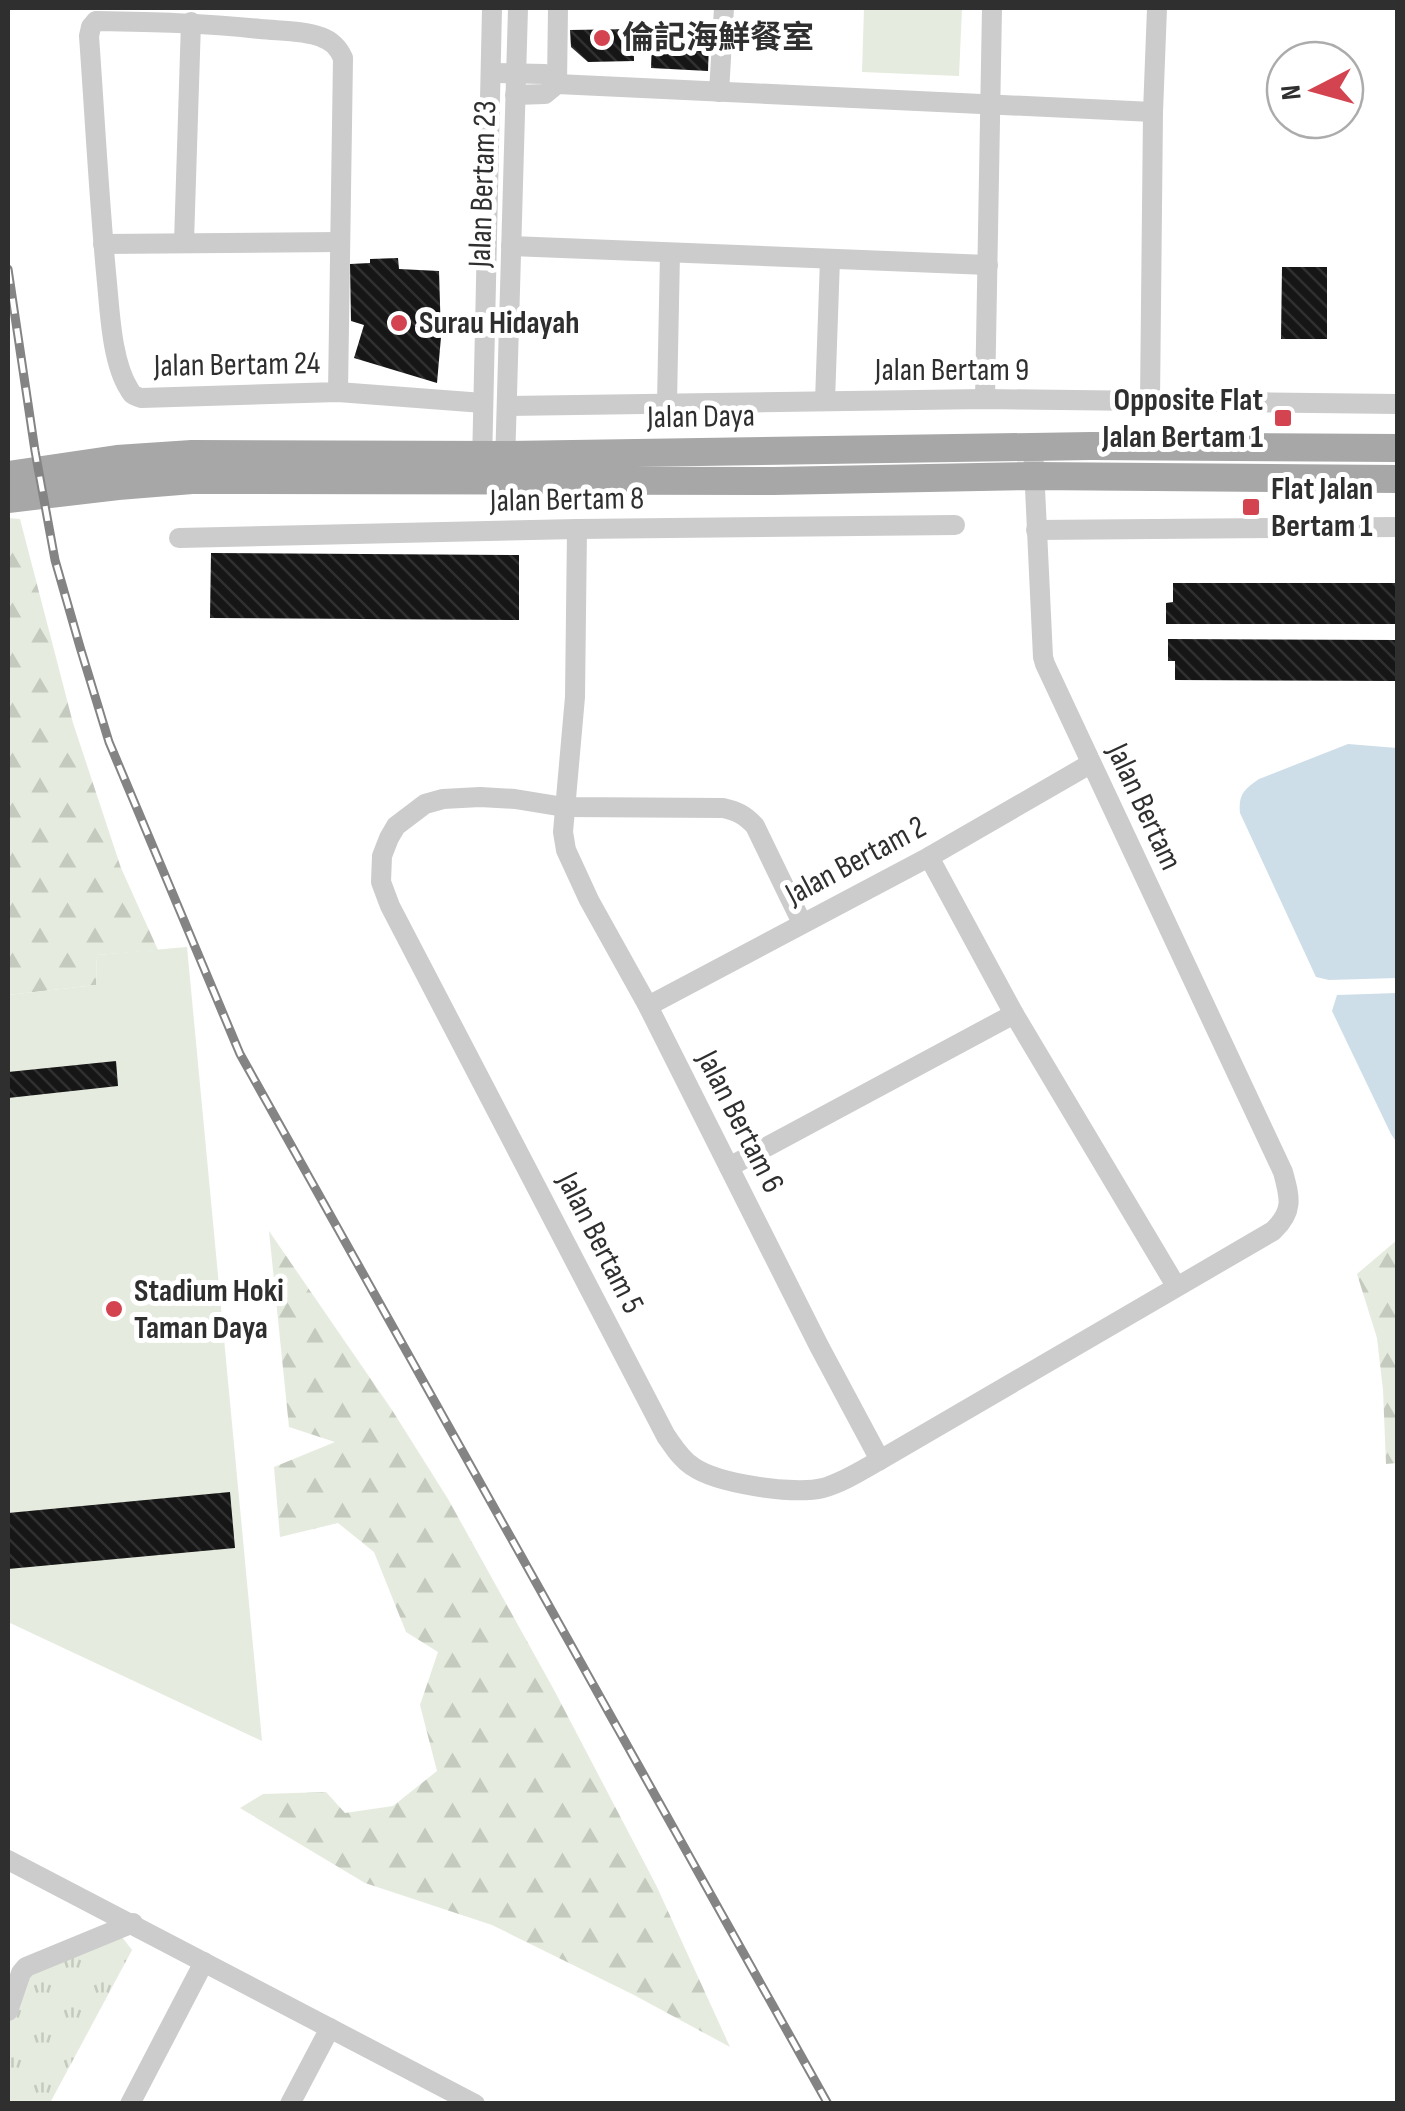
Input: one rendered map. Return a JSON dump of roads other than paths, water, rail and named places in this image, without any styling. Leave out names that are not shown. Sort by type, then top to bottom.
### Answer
[{"type":"main road","name":"Jalan Daya","points":[[493,468],[1033,446],[1398,448]]},
{"type":"main road","name":"Jalan Daya","points":[[8,499],[192,454],[774,481],[1034,476],[1398,480]]},
{"type":"main road","name":"Jalan Daya","points":[[8,474],[117,472]]},
{"type":"street","name":"Jalan Bertam 23","points":[[492,8],[483,403],[493,468]]},
{"type":"street","name":"Jalan Bertam 23","points":[[493,468],[507,406],[518,8]]},
{"type":"street","points":[[516,95],[545,94],[557,84],[558,8]]},
{"type":"street","points":[[986,398],[992,8]]},
{"type":"street","points":[[1150,400],[1158,8]]},
{"type":"street","points":[[719,92],[724,11]]},
{"type":"street","name":"Jalan Bertam 24","points":[[191,22],[96,21],[89,36],[103,244],[118,357],[134,394],[141,398],[338,392],[483,403]]},
{"type":"street","points":[[184,242],[191,22],[316,35],[330,41],[343,58],[338,392]]},
{"type":"street","points":[[491,73],[545,74],[557,84],[1153,112]]},
{"type":"street","points":[[103,244],[340,242]]},
{"type":"street","points":[[511,246],[988,266]]},
{"type":"street","points":[[667,403],[670,253]]},
{"type":"street","points":[[825,401],[830,259]]},
{"type":"street","name":"Jalan Bertam 9","points":[[507,406],[986,398],[1398,404]]},
{"type":"street","name":"Jalan Bertam","points":[[1033,446],[1043,657],[1283,1172]]},
{"type":"street","name":"Jalan Bertam 8","points":[[179,538],[956,525]]},
{"type":"street","points":[[1036,530],[1398,527]]},
{"type":"street","name":"Jalan Bertam 6","points":[[577,529],[575,697],[564,808],[566,850],[880,1460]]},
{"type":"street","name":"Jalan Bertam 2","points":[[648,1006],[929,857],[1090,764]]},
{"type":"street","name":"Jalan Bertam 5","points":[[802,923],[755,826],[746,816],[722,808],[564,808],[480,797],[443,799],[426,804],[396,826],[382,856],[381,882],[390,906],[666,1436],[700,1472],[795,1491],[824,1488],[844,1480],[1273,1231],[1283,1222],[1289,1208],[1283,1172]]},
{"type":"street","points":[[929,857],[1014,1014],[1176,1286]]},
{"type":"street","points":[[729,1167],[1014,1014]]},
{"type":"street","points":[[8,1860],[462,2100]]},
{"type":"street","points":[[8,2012],[26,1967],[132,1923]]},
{"type":"street","points":[[130,2104],[204,1962]]},
{"type":"street","points":[[290,2104],[330,2028]]},
{"type":"railway","points":[[8,269],[55,560],[80,647],[109,742],[240,1054],[828,2104]]},
{"type":"place","name":"倫記海鮮餐室","points":[[602,38]]},
{"type":"place","name":"Surau Hidayah","points":[[399,323]]},
{"type":"place","name":"Opposite Flat Jalan Bertam 1","points":[[1283,418]]},
{"type":"place","name":"Flat Jalan Bertam 1","points":[[1251,507]]},
{"type":"place","name":"Stadium Hoki Taman Daya","points":[[114,1309]]}]
